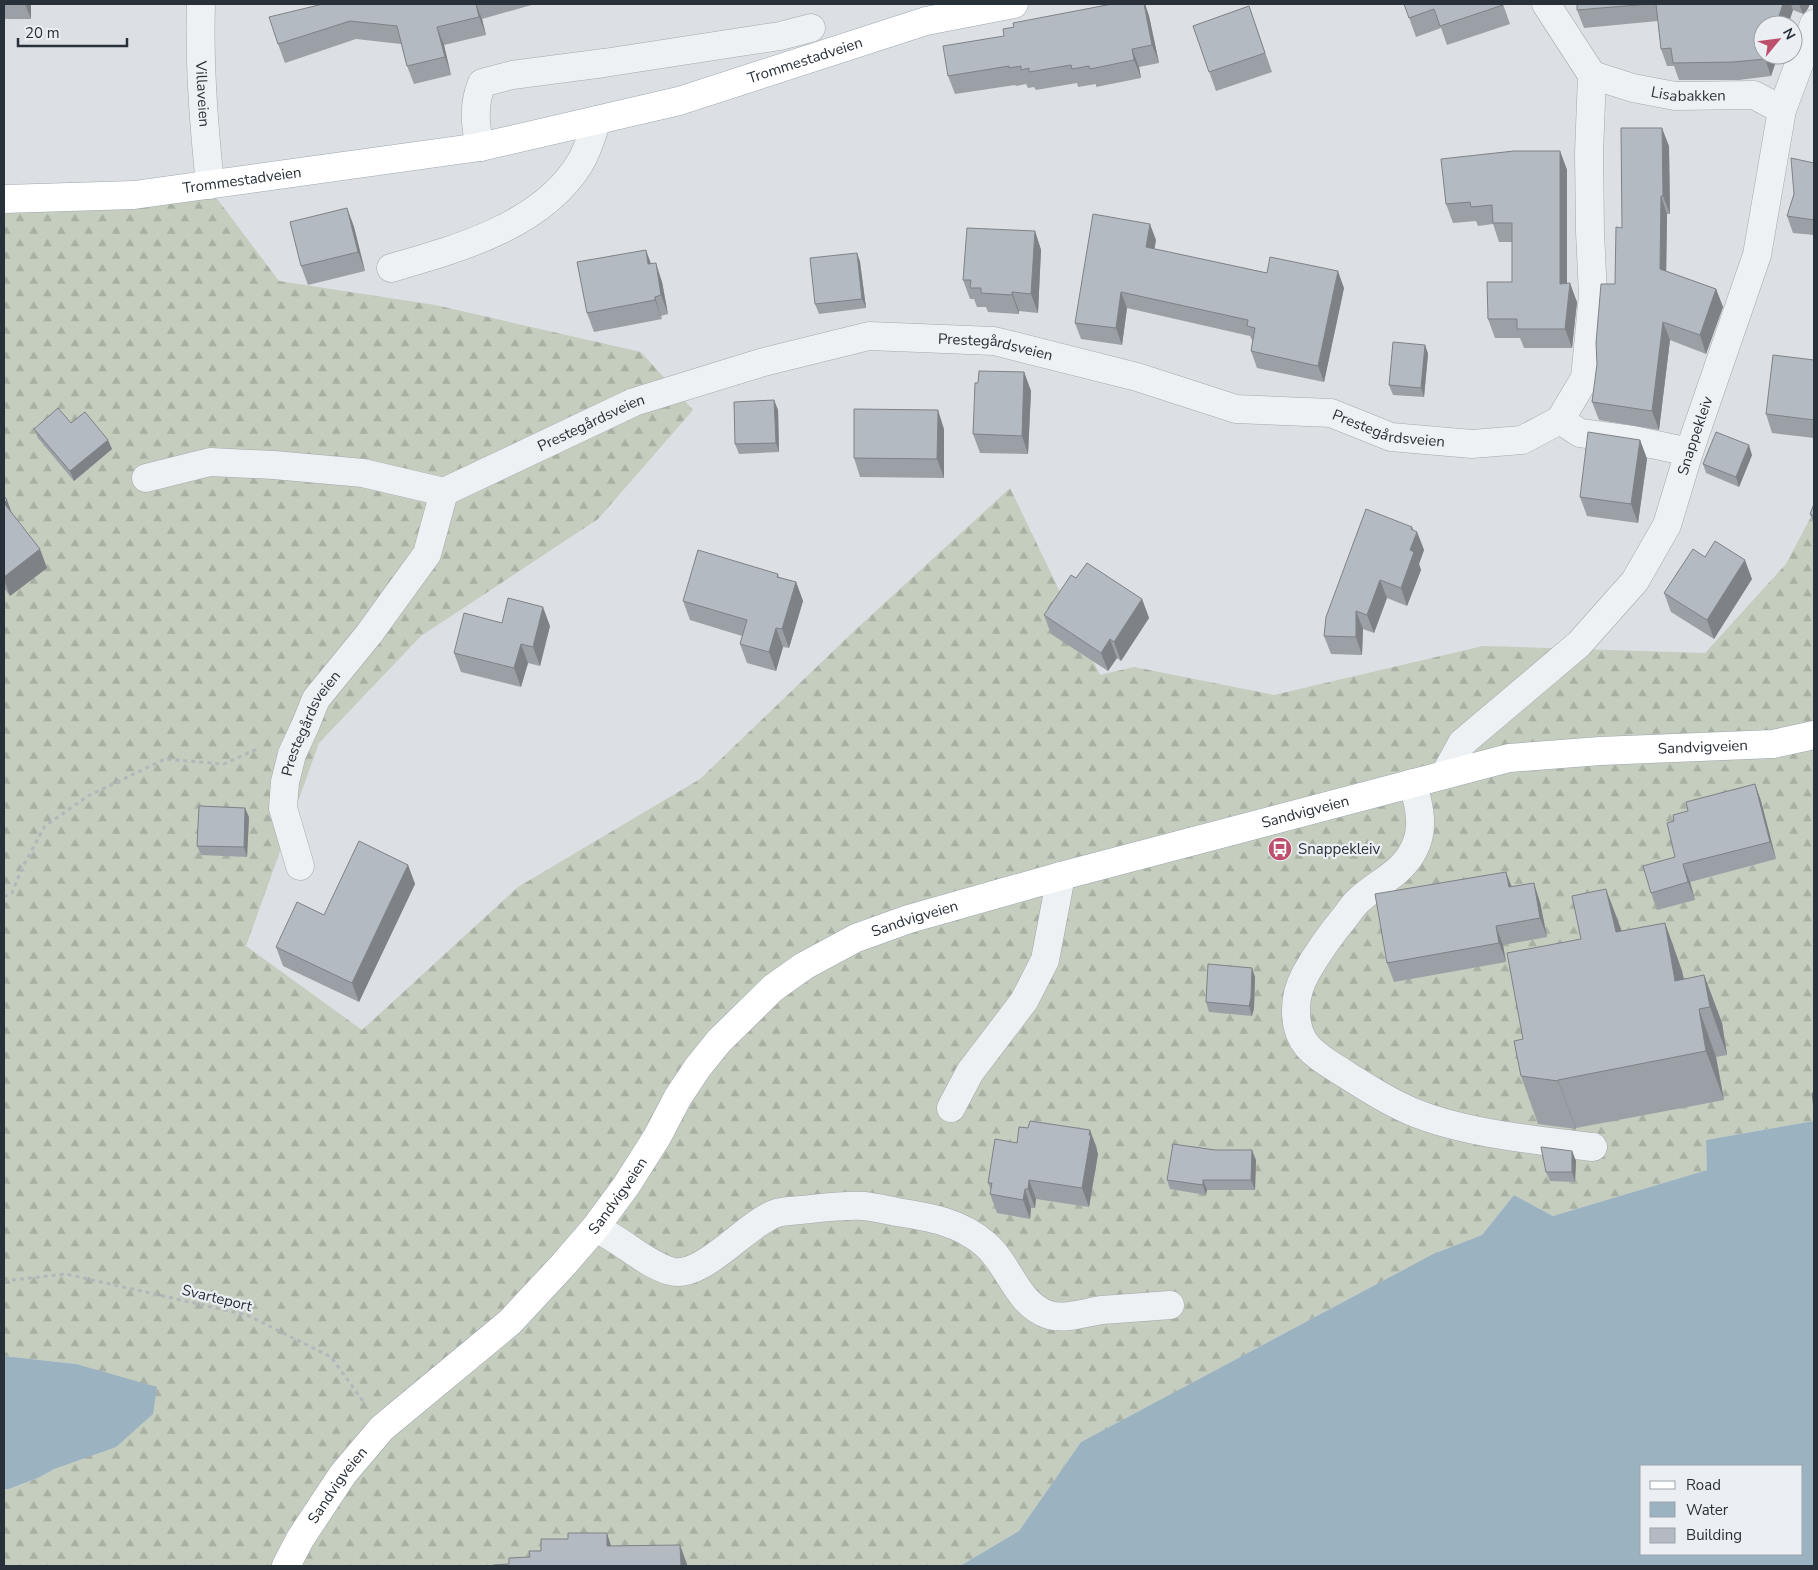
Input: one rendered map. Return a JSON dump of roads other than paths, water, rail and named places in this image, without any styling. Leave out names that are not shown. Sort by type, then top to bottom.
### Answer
[{"type":"main road","name":"Trommestadveien","points":[[4,199],[134,195],[480,147],[679,101],[926,21],[1014,4]]},
{"type":"main road","name":"Sandvigveien","points":[[286,1566],[300,1539],[343,1474],[382,1428],[510,1322],[564,1264],[595,1228],[626,1186],[657,1137],[678,1097],[698,1067],[719,1041],[774,988],[804,966],[856,938],[908,919],[1061,876],[1509,758],[1600,751],[1773,744],[1814,735]]},
{"type":"street","name":"Villaveien","points":[[201,4],[200,43],[204,126],[210,185]]},
{"type":"street","points":[[1546,4],[1592,75],[1589,163],[1593,295],[1585,378],[1560,420],[1580,433],[1633,440],[1689,452]]},
{"type":"street","points":[[810,16],[821,54]]},
{"type":"street","name":"Trommestadveien","points":[[480,147],[475,128],[476,96],[482,83],[512,75],[780,36],[810,16]]},
{"type":"street","name":"Snappekleiv","points":[[1445,774],[1462,744],[1579,644],[1634,581],[1667,525],[1689,452],[1757,255],[1782,110],[1814,24]]},
{"type":"street","name":"Lisabakken","points":[[1592,75],[1632,88],[1676,96],[1754,95],[1782,110]]},
{"type":"street","points":[[391,268],[433,256],[481,238],[506,228],[530,213],[556,191],[579,164],[597,120]]},
{"type":"street","name":"Prestegårdsveien","points":[[300,866],[283,808],[285,782],[292,754],[316,699],[370,634],[427,554],[444,492],[634,402],[760,363],[869,336],[994,341],[1137,377],[1236,409],[1332,413],[1391,437],[1472,444],[1522,440],[1560,420]]},
{"type":"street","points":[[146,478],[210,462],[274,465],[363,472],[444,492]]},
{"type":"street","points":[[1412,783],[1419,804],[1420,834],[1414,852],[1401,867],[1359,900],[1329,937],[1305,975],[1296,1000],[1298,1033],[1309,1048],[1330,1064],[1384,1099],[1418,1114],[1479,1130],[1593,1147]]},
{"type":"street","points":[[951,1108],[970,1072],[1024,1001],[1045,960],[1061,876]]},
{"type":"street","points":[[595,1228],[610,1234],[656,1265],[671,1272],[679,1272],[687,1271],[702,1264],[762,1219],[778,1213],[830,1207],[864,1206],[933,1218],[964,1229],[986,1244],[1023,1298],[1035,1309],[1052,1316],[1170,1305]]},
{"type":"water","points":[[1814,1121],[1814,1566],[960,1566],[1019,1531],[1081,1442],[1433,1254],[1482,1235],[1514,1195],[1553,1216],[1707,1170],[1706,1140]]},
{"type":"water","points":[[4,1356],[76,1364],[157,1387],[153,1414],[116,1447],[54,1469],[40,1477],[9,1489],[4,1489]]},
{"type":"place","name":"Snappekleiv","points":[[1280,849]]}]
